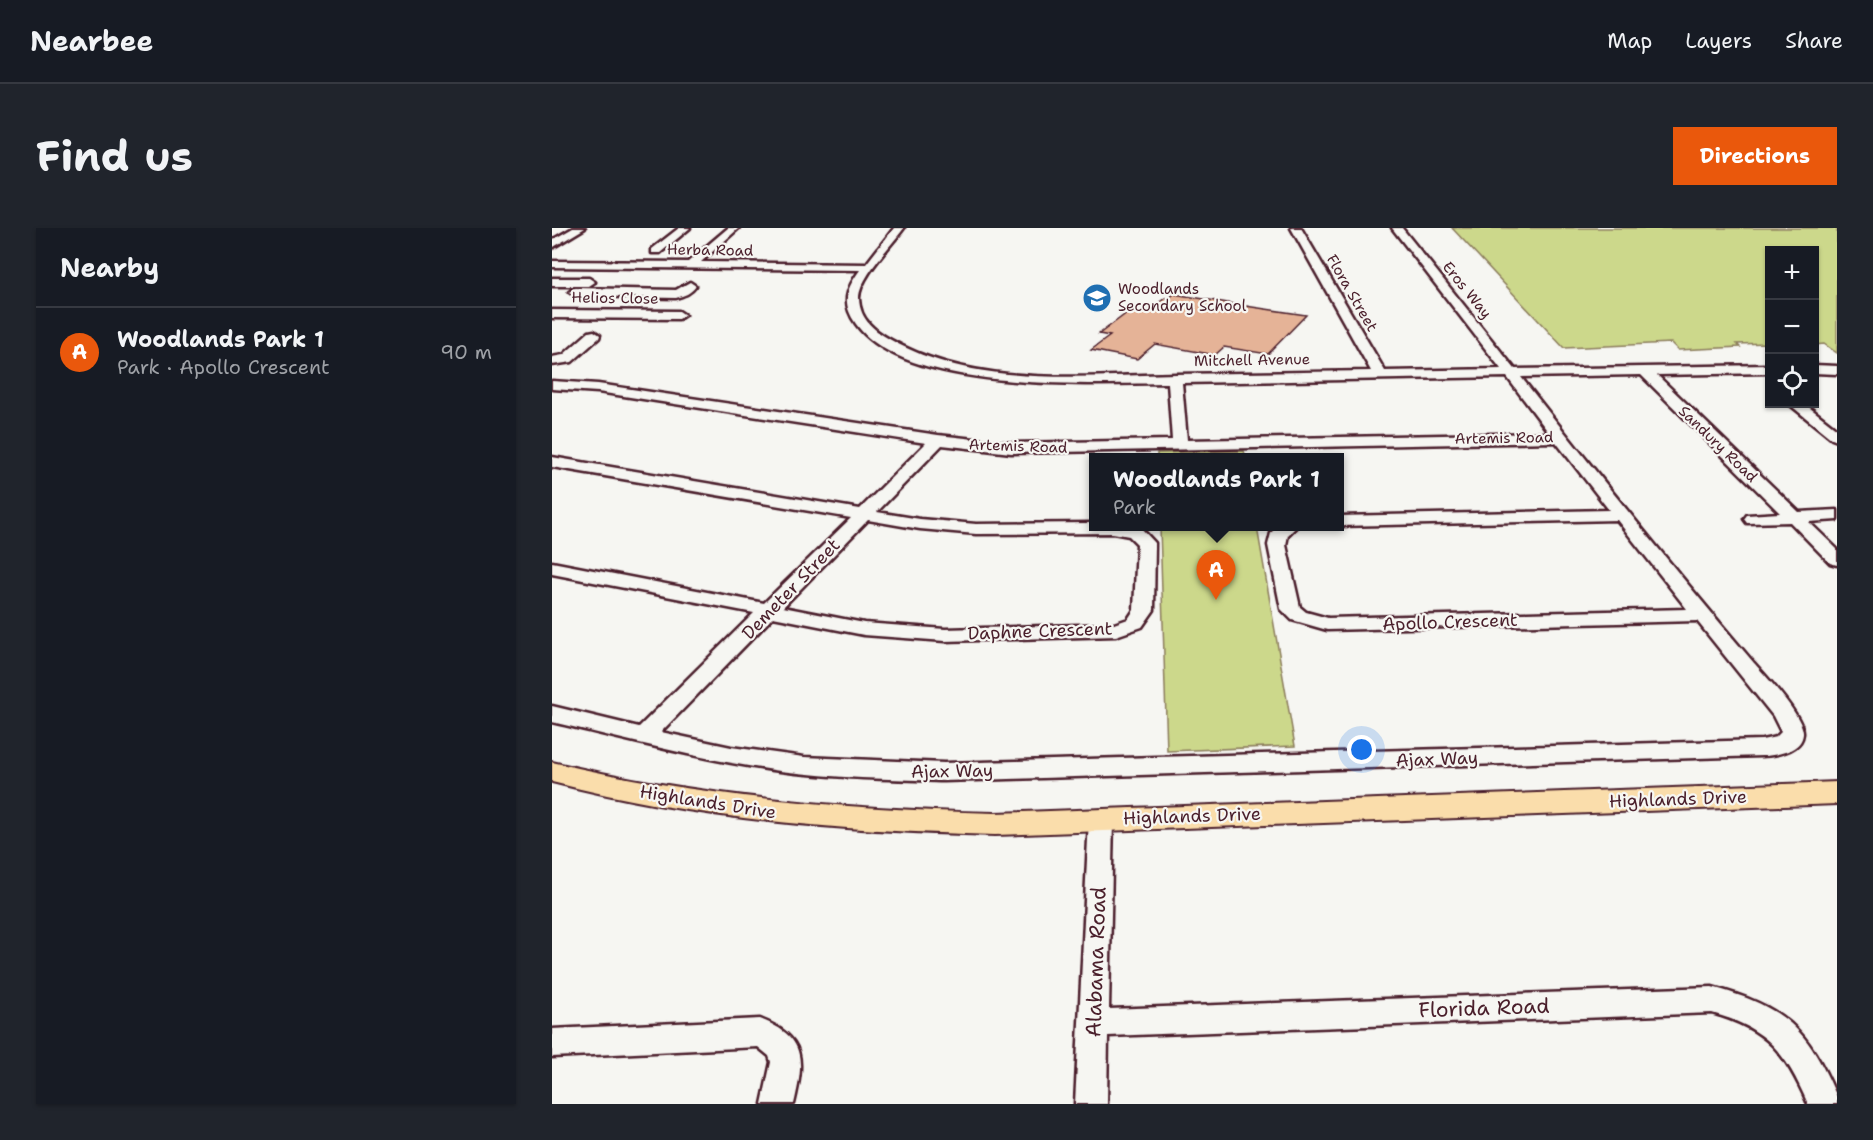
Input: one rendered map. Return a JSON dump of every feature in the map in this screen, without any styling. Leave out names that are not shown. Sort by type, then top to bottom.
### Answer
[{"type":"main road","name":"Highlands Drive","points":[[552,772],[699,803],[810,817],[995,824],[1837,793]]},
{"type":"street","points":[[555,248],[580,228]]},
{"type":"street","points":[[656,251],[685,228]]},
{"type":"street","points":[[691,265],[734,228]]},
{"type":"street","name":"Mitchell Avenue","points":[[899,228],[855,285],[852,296],[853,307],[859,320],[866,329],[887,343],[923,359],[967,370],[1033,378],[1174,378],[1765,369]]},
{"type":"street","name":"Flora Street","points":[[1296,228],[1380,375]]},
{"type":"street","name":"Eros Way","points":[[1396,228],[1511,372]]},
{"type":"street","name":"Herba Road","points":[[552,264],[867,267]]},
{"type":"street","points":[[561,303],[612,264]]},
{"type":"street","points":[[552,282],[589,282]]},
{"type":"street","points":[[561,303],[676,294],[684,292],[690,286]]},
{"type":"street","name":"Helios Close","points":[[561,303],[679,315]]},
{"type":"street","points":[[552,361],[567,359],[594,335]]},
{"type":"street","points":[[1754,369],[1765,378]]},
{"type":"street","points":[[1819,369],[1837,370]]},
{"type":"street","name":"Sandury Road","points":[[1644,370],[1837,559]]},
{"type":"street","name":"Ajax Way","points":[[552,714],[758,760],[866,770],[944,772],[1762,748],[1778,746],[1788,741],[1792,733],[1785,716],[1702,615],[1511,372]]},
{"type":"street","points":[[1174,378],[1180,445]]},
{"type":"street","name":"Artemis Road","points":[[552,385],[598,388],[938,441],[1011,448],[1561,437]]},
{"type":"street","points":[[1801,408],[1837,436]]},
{"type":"street","name":"Demeter Street","points":[[644,736],[938,441]]},
{"type":"street","name":"Daphne Crescent","points":[[552,462],[862,516],[976,529],[1089,528]]},
{"type":"street","points":[[1344,521],[1624,515]]},
{"type":"street","points":[[1753,519],[1837,515]]},
{"type":"street","name":"Daphne Crescent","points":[[552,568],[864,629],[945,635],[1116,630],[1135,623],[1144,610],[1146,543],[1135,532],[1130,531]]},
{"type":"street","name":"Apollo Crescent","points":[[1283,531],[1277,545],[1291,609],[1299,616],[1327,624],[1702,615]]},
{"type":"street","name":"Alabama Road","points":[[1091,1104],[1101,819]]},
{"type":"street","name":"Florida Road","points":[[1094,1023],[1712,1000],[1736,1005],[1785,1033],[1805,1061],[1824,1104]]},
{"type":"street","points":[[552,1043],[760,1033],[774,1038],[784,1049],[786,1068],[778,1104]]},
{"type":"green space","points":[[1452,228],[1837,228],[1837,353],[1824,344],[1819,345],[1819,246],[1765,246],[1765,343],[1737,344],[1740,347],[1678,350],[1671,343],[1564,348]]},
{"type":"green space","points":[[1244,451],[1245,453],[1157,453]]},
{"type":"green space","points":[[1160,531],[1258,531],[1295,746],[1167,751]]},
{"type":"building","points":[[1174,294],[1306,315],[1268,354],[1224,347],[1215,355],[1155,344],[1137,359],[1091,350],[1110,336],[1099,334],[1131,310],[1147,312]]},
{"type":"place","name":"Woodlands Secondary School","points":[[1097,298]]},
{"type":"place","name":"Woodlands Park 1","points":[[1216,600]]}]
